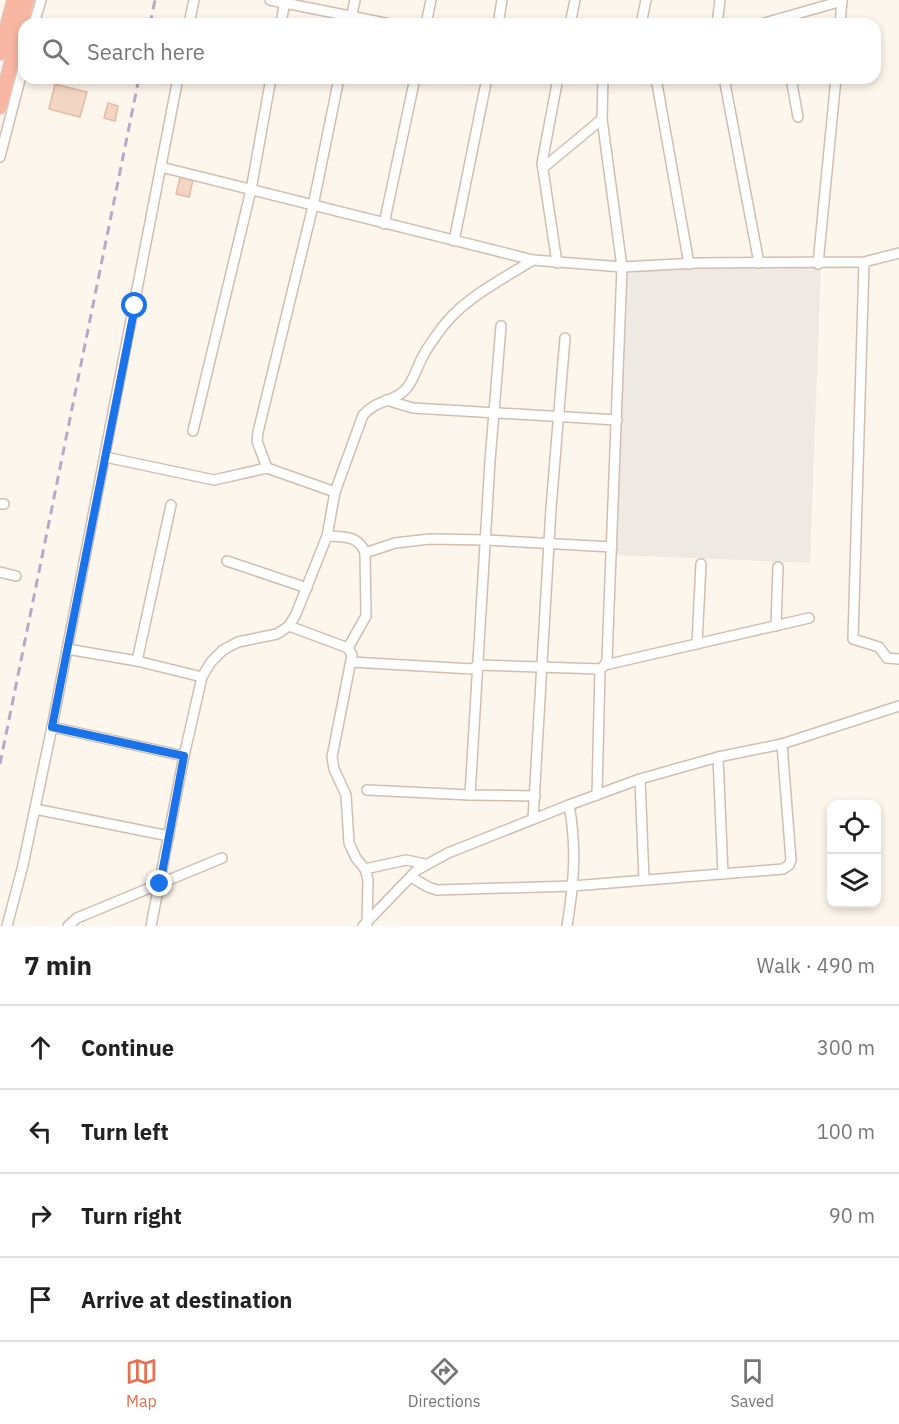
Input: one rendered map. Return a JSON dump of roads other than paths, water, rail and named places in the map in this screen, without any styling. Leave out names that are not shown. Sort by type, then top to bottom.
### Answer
[{"type":"highway","points":[[0,53],[14,0]]},
{"type":"highway","points":[[22,18],[27,0]]},
{"type":"highway","points":[[0,106],[18,35]]},
{"type":"street","points":[[36,18],[41,0]]},
{"type":"street","points":[[190,18],[194,0]]},
{"type":"street","points":[[270,0],[285,1],[344,18]]},
{"type":"street","points":[[351,18],[355,0]]},
{"type":"street","points":[[427,18],[431,0]]},
{"type":"street","points":[[499,18],[502,0]]},
{"type":"street","points":[[571,18],[575,0]]},
{"type":"street","points":[[642,18],[646,0]]},
{"type":"street","points":[[718,18],[720,0]]},
{"type":"street","points":[[788,18],[842,0],[840,18]]},
{"type":"street","points":[[282,18],[285,1]]},
{"type":"street","points":[[0,157],[19,84]]},
{"type":"street","points":[[7,926],[23,865],[52,727],[177,84]]},
{"type":"street","points":[[193,431],[251,190],[270,84]]},
{"type":"street","points":[[267,468],[257,441],[258,432],[313,206],[338,84]]},
{"type":"street","points":[[384,224],[414,84]]},
{"type":"street","points":[[454,241],[486,84]]},
{"type":"street","points":[[557,84],[543,152],[543,168],[557,263]]},
{"type":"street","points":[[597,795],[602,667],[608,655],[622,267],[602,119],[603,84]]},
{"type":"street","points":[[657,84],[689,264]]},
{"type":"street","points":[[725,84],[759,263]]},
{"type":"street","points":[[792,84],[798,117]]},
{"type":"street","points":[[818,264],[835,84]]},
{"type":"street","points":[[543,168],[602,119]]},
{"type":"street","points":[[161,167],[454,241],[533,260],[557,263],[622,267],[689,264],[818,264],[864,262],[899,254]]},
{"type":"street","points":[[151,926],[202,677],[211,662],[223,650],[238,642],[277,634],[289,626],[307,588],[327,536],[335,492],[363,415],[370,407],[402,393],[439,331],[463,306],[476,295],[533,260]]},
{"type":"street","points":[[864,262],[853,639],[879,647],[887,658],[899,659]]},
{"type":"street","points":[[470,795],[501,326]]},
{"type":"street","points":[[533,819],[549,544],[565,338]]},
{"type":"street","points":[[386,400],[413,408],[618,420]]},
{"type":"street","points":[[105,457],[214,480],[267,468],[335,492]]},
{"type":"street","points":[[137,661],[171,505]]},
{"type":"street","points":[[327,536],[358,541],[365,553],[366,616],[348,648]]},
{"type":"street","points":[[365,553],[411,540],[486,540],[612,547]]},
{"type":"street","points":[[227,561],[307,588]]},
{"type":"street","points":[[697,644],[701,564]]},
{"type":"street","points":[[776,626],[778,567]]},
{"type":"street","points":[[0,572],[16,576]]},
{"type":"street","points":[[352,662],[472,669],[478,665],[541,668],[602,667],[809,618]]},
{"type":"street","points":[[289,626],[348,648],[352,655],[332,757],[334,769],[346,795],[349,843],[356,858],[365,869],[368,880],[366,925]]},
{"type":"street","points":[[67,649],[137,661],[202,677]]},
{"type":"street","points":[[366,925],[425,864],[448,853],[640,779],[782,744],[899,706]]},
{"type":"street","points":[[52,727],[184,756]]},
{"type":"street","points":[[411,877],[437,890],[573,886],[783,869],[789,865],[790,851],[782,744]]},
{"type":"street","points":[[718,758],[723,874]]},
{"type":"street","points":[[640,779],[644,880]]},
{"type":"street","points":[[367,790],[534,796]]},
{"type":"street","points":[[567,926],[573,886],[574,839],[568,805]]},
{"type":"street","points":[[35,809],[169,836]]},
{"type":"street","points":[[68,926],[77,918],[222,858]]},
{"type":"street","points":[[365,869],[406,860],[425,864]]},
{"type":"railway","points":[[151,18],[155,0]]},
{"type":"railway","points":[[0,764],[138,84]]}]
